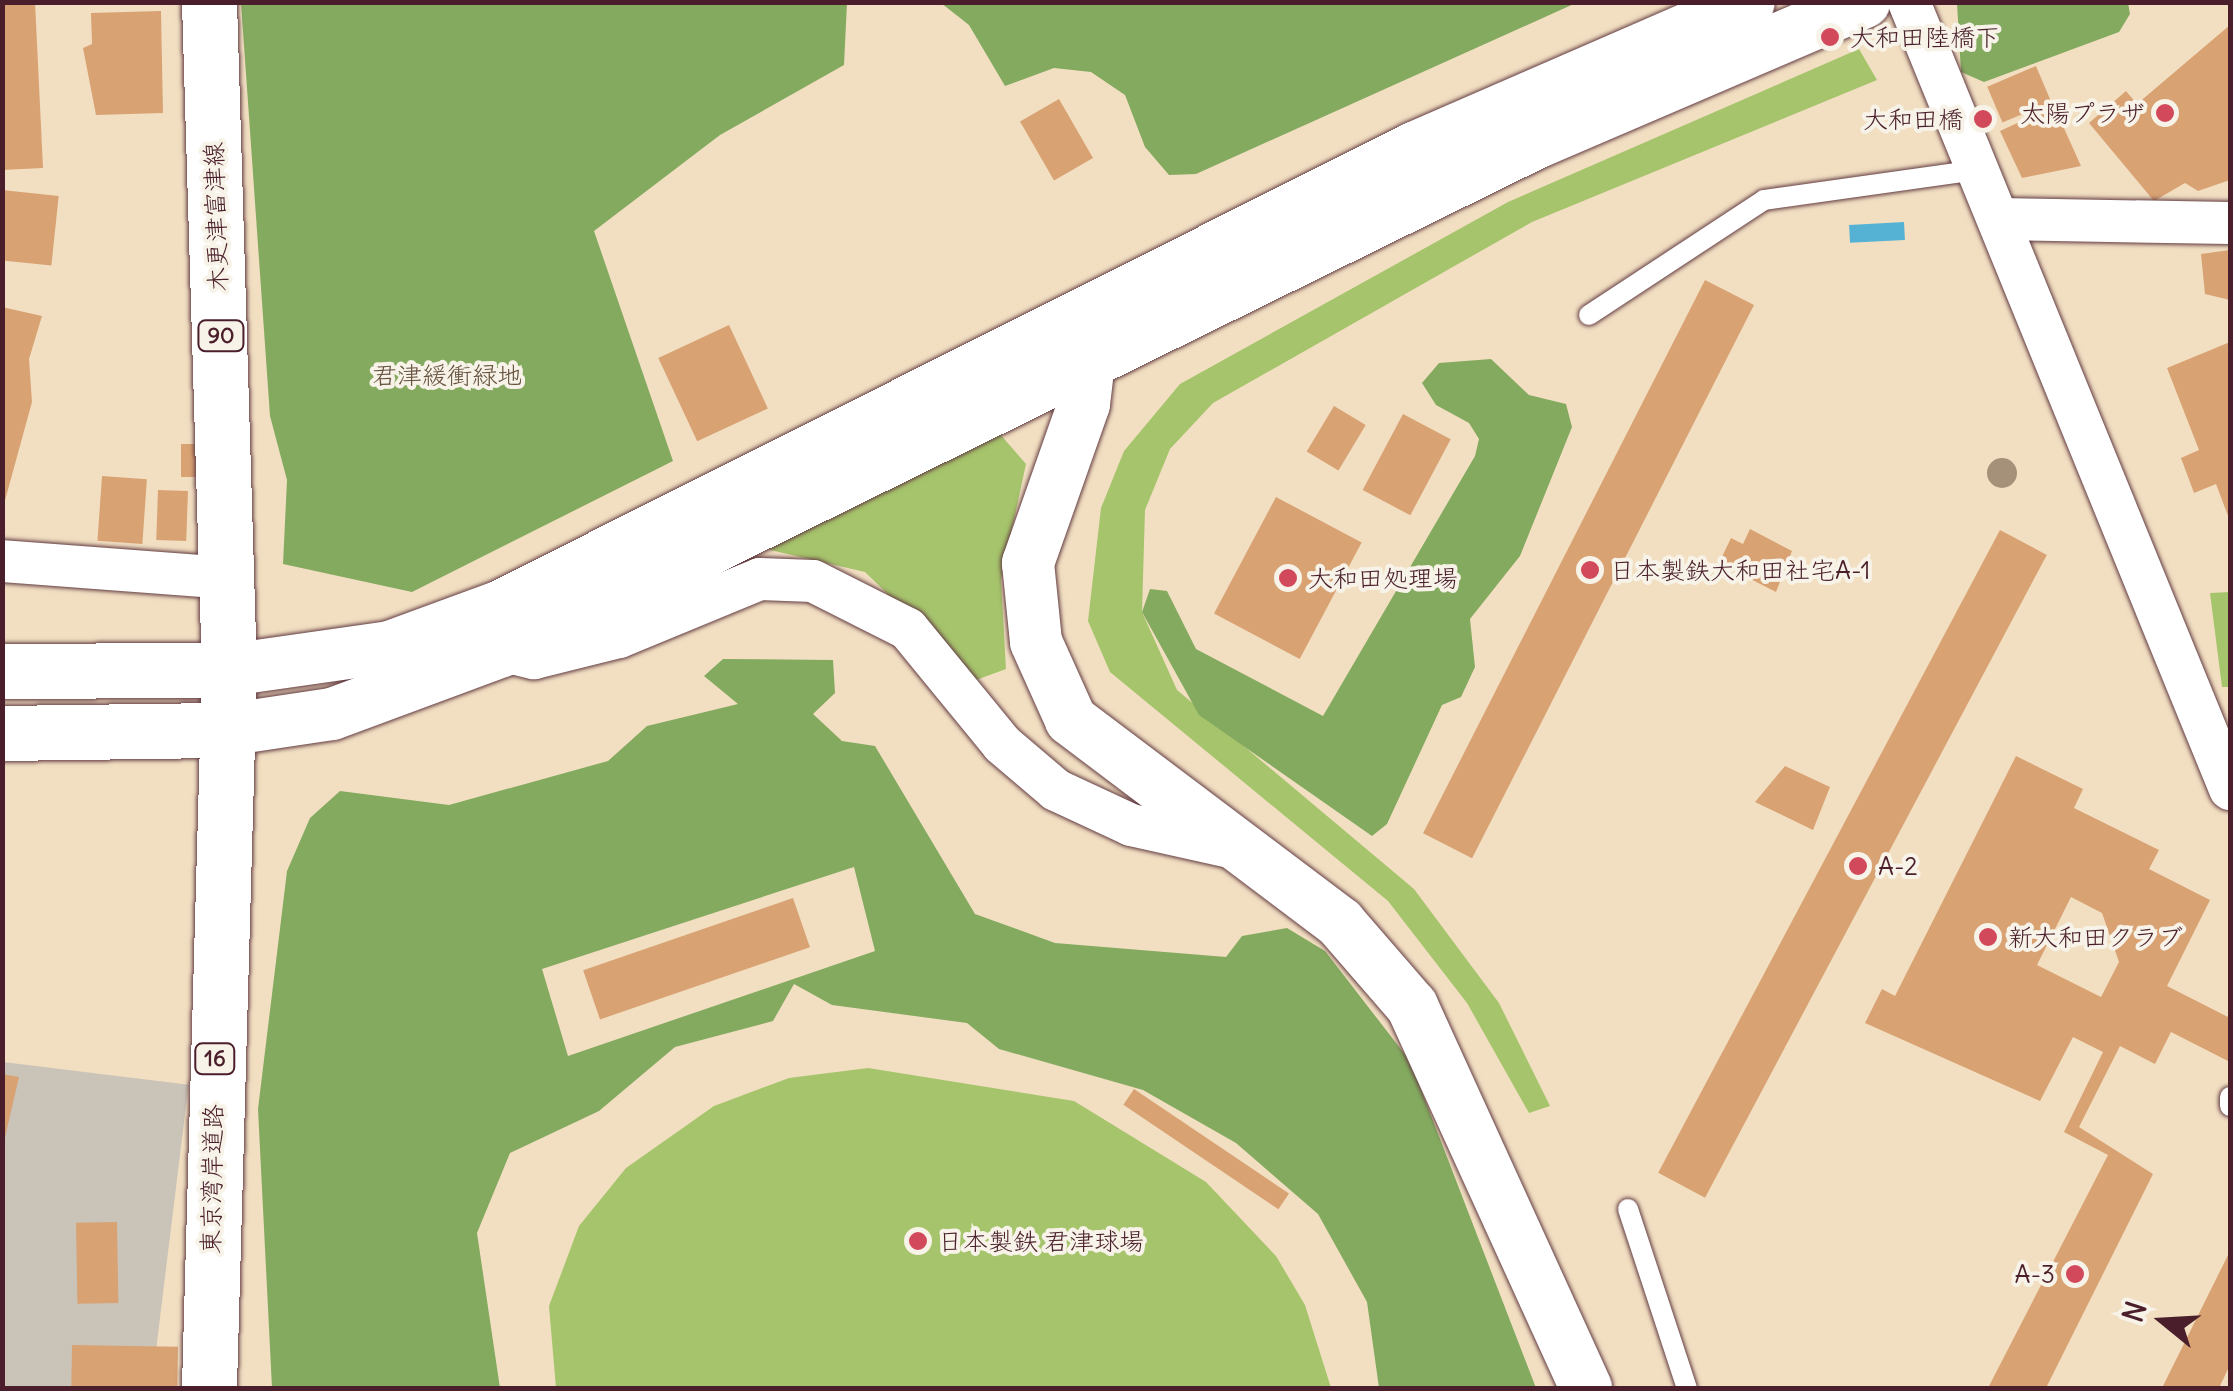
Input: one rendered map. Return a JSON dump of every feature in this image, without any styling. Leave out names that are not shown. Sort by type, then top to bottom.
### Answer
[{"type":"main road","name":"木更津富津線","points":[[209,2],[229,670]]},
{"type":"main road","points":[[2,671],[229,670]]},
{"type":"main road","name":"東京湾岸道路","points":[[209,1388],[229,670]]},
{"type":"main road","points":[[2,733],[225,730]]},
{"type":"street","points":[[225,730],[332,714],[502,650],[1079,340],[1414,148],[1749,2]]},
{"type":"street","points":[[229,670],[390,647],[499,607],[1079,340],[1864,2]]},
{"type":"street","points":[[1909,2],[1977,170],[2213,697],[2230,789]]},
{"type":"street","points":[[2000,219],[2230,222]]},
{"type":"street","points":[[1079,340],[1084,404],[1028,563],[1036,642],[1070,720],[1255,853],[1340,923],[1412,1006],[1586,1388]]},
{"type":"street","points":[[2,561],[228,578]]},
{"type":"street","points":[[502,650],[534,658],[619,637],[760,579],[813,581],[908,629],[1002,744],[1056,790],[1131,825],[1255,853]]},
{"type":"lane","points":[[1589,315],[1764,200],[1977,170]]},
{"type":"lane","points":[[2230,1097],[2230,1106]]},
{"type":"lane","points":[[1628,1210],[1688,1388]]},
{"type":"shaded area","points":[[3,1062],[189,1085],[151,1388],[2,1388]]},
{"type":"green space","name":"君津緩衝緑地","points":[[241,3],[847,3],[844,65],[720,135],[594,231],[673,461],[412,592],[283,564],[287,480],[270,416]]},
{"type":"green space","points":[[941,3],[1576,3],[1196,174],[1169,175],[1145,147],[1125,95],[1091,72],[1054,68],[1005,86],[969,25]]},
{"type":"green space","points":[[1957,3],[2128,3],[2130,14],[2119,32],[1984,82],[1961,72]]},
{"type":"green space","points":[[1859,49],[1877,80],[1532,222],[1213,403],[1170,449],[1145,510],[1142,612],[1177,690],[1414,889],[1499,1003],[1550,1106],[1529,1113],[1467,1003],[1388,901],[1110,672],[1088,621],[1101,508],[1124,451],[1180,384],[1508,202]]},
{"type":"green space","points":[[1491,359],[1529,395],[1566,404],[1572,427],[1520,556],[1470,619],[1475,667],[1461,697],[1442,705],[1387,824],[1372,836],[1199,715],[1142,612],[1150,589],[1167,591],[1196,649],[1323,716],[1475,456],[1479,439],[1469,423],[1436,405],[1422,383],[1439,363]]},
{"type":"green space","points":[[1000,434],[1026,464],[1001,580],[1006,669],[976,680],[865,572],[766,549]]},
{"type":"green space","points":[[2230,592],[2230,687],[2222,687],[2210,593]]},
{"type":"green space","points":[[723,659],[833,660],[835,693],[813,714],[842,741],[875,746],[975,914],[1055,943],[1226,957],[1242,936],[1287,928],[1325,951],[1410,1061],[1536,1388],[1379,1388],[1367,1302],[1318,1214],[1236,1143],[1143,1090],[999,1049],[967,1023],[832,1005],[794,984],[773,1021],[675,1047],[599,1111],[510,1153],[477,1233],[500,1388],[272,1388],[258,1109],[287,871],[310,818],[340,791],[449,805],[608,761],[647,726],[738,704],[704,676]],"holes":[[[854,867],[875,951],[568,1056],[542,969]]]},
{"type":"green space","name":"日本製鉄 君津球場","points":[[868,1068],[1074,1101],[1206,1182],[1276,1256],[1305,1305],[1331,1388],[556,1388],[549,1306],[579,1226],[626,1168],[714,1106],[789,1078]]},
{"type":"water","points":[[1904,222],[1905,240],[1850,243],[1849,225]]},
{"type":"building","points":[[2,2],[35,2],[43,168],[2,170]]},
{"type":"building","points":[[161,11],[163,113],[96,115],[83,48],[92,44],[91,13]]},
{"type":"building","name":"太陽プラザ","points":[[2230,25],[2230,180],[2198,191],[2185,183],[2154,201],[2089,123],[2126,91],[2137,104]]},
{"type":"building","points":[[2036,66],[2051,102],[2002,123],[1987,87]]},
{"type":"building","points":[[1059,99],[1093,158],[1054,180],[1020,122]]},
{"type":"building","points":[[2054,106],[2081,166],[2022,178],[2000,131]]},
{"type":"building","points":[[2,190],[59,196],[51,266],[2,260]]},
{"type":"building","points":[[2230,250],[2230,300],[2205,294],[2201,254]]},
{"type":"building","name":"日本製鉄大和田社宅A-1","points":[[1705,280],[1754,305],[1472,858],[1423,833]]},
{"type":"building","points":[[2,307],[42,316],[29,359],[32,402],[4,504]]},
{"type":"building","points":[[729,325],[768,408],[697,441],[658,358]]},
{"type":"building","points":[[2230,342],[2230,521],[2216,484],[2194,493],[2181,458],[2199,450],[2167,368]]},
{"type":"building","points":[[1334,406],[1366,425],[1338,470],[1307,451]]},
{"type":"building","points":[[1403,414],[1451,439],[1410,515],[1363,490]]},
{"type":"building","points":[[181,444],[206,444],[206,477],[181,477]]},
{"type":"building","points":[[102,476],[147,479],[142,544],[97,541]]},
{"type":"building","points":[[158,490],[188,491],[186,541],[156,540]]},
{"type":"building","name":"大和田処理場","points":[[1276,497],[1362,543],[1300,659],[1214,614]]},
{"type":"building","points":[[1750,529],[1792,551],[1776,592],[1719,563],[1731,538],[1743,544]]},
{"type":"building","name":"A-2","points":[[2000,530],[2047,555],[1705,1198],[1658,1173]]},
{"type":"building","name":"新大和田クラブ","points":[[2016,756],[2083,789],[2074,808],[2159,850],[2149,869],[2210,900],[2167,986],[2230,1018],[2230,1062],[2171,1032],[2155,1064],[2120,1046],[2079,1127],[2153,1174],[2046,1388],[1988,1388],[2108,1155],[2064,1132],[2103,1052],[2073,1037],[2040,1101],[1865,1023],[1882,989],[1895,996]],"holes":[[[2071,897],[2102,913],[2119,962],[2101,997],[2037,965]]]},
{"type":"building","points":[[1785,766],[1830,787],[1813,830],[1755,802]]},
{"type":"building","points":[[793,898],[810,947],[600,1019],[583,970]]},
{"type":"building","points":[[2,1074],[19,1077],[4,1142],[2,1142]]},
{"type":"building","points":[[1134,1089],[1289,1194],[1278,1209],[1123,1105]]},
{"type":"building","points":[[117,1222],[118,1303],[77,1304],[76,1223]]},
{"type":"building","points":[[2230,1251],[2230,1365],[2219,1388],[2162,1388]]},
{"type":"building","points":[[72,1345],[178,1347],[177,1388],[71,1388]]},
{"type":"place","name":"大和田陸橋下","points":[[1830,37]]},
{"type":"place","name":"太陽プラザ","points":[[2165,113]]},
{"type":"place","name":"大和田橋","points":[[1983,119]]},
{"type":"place","name":"日本製鉄大和田社宅A-1","points":[[1590,570]]},
{"type":"place","name":"大和田処理場","points":[[1288,578]]},
{"type":"place","name":"A-2","points":[[1858,866]]},
{"type":"place","name":"新大和田クラブ","points":[[1988,937]]},
{"type":"place","name":"日本製鉄 君津球場","points":[[918,1241]]},
{"type":"place","name":"A-3","points":[[2075,1274]]}]
